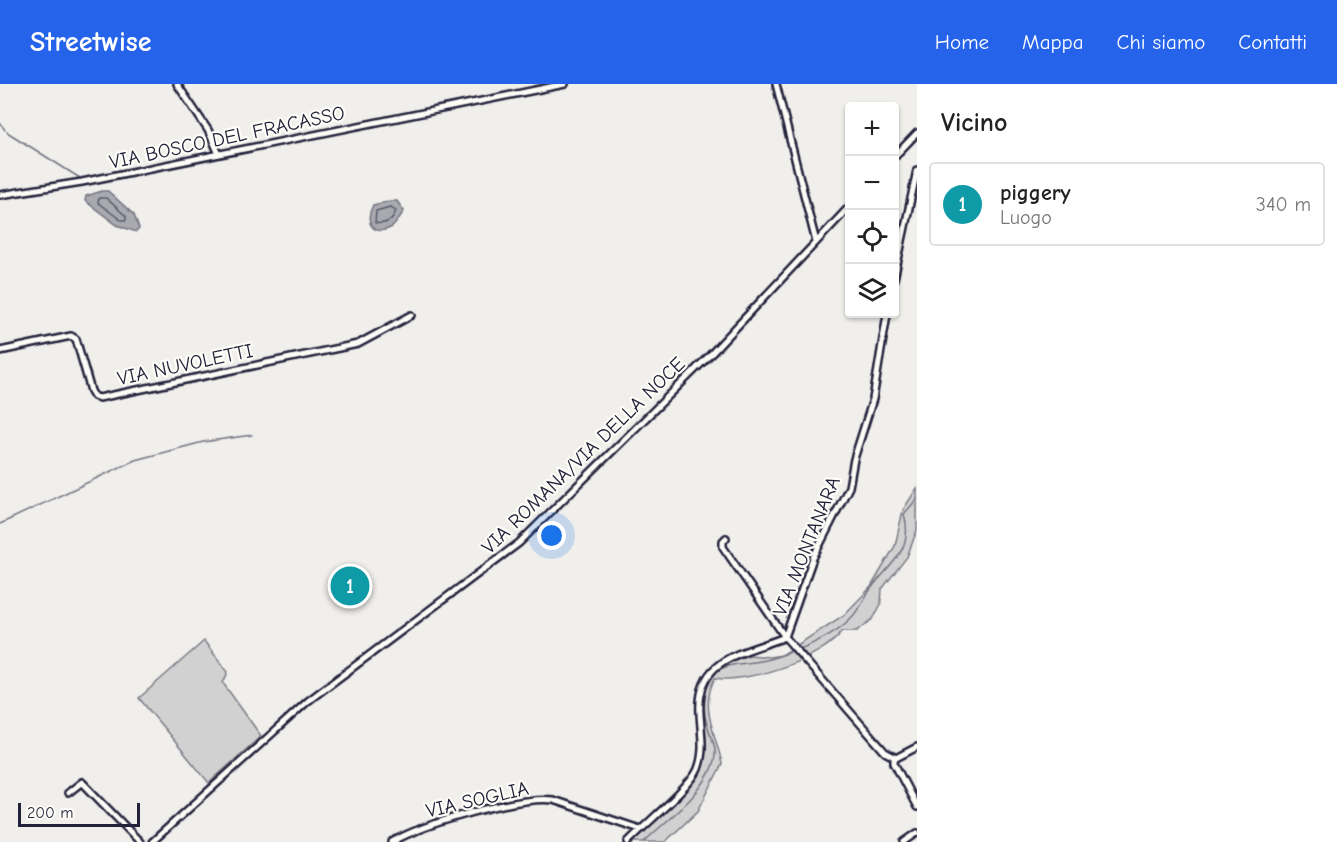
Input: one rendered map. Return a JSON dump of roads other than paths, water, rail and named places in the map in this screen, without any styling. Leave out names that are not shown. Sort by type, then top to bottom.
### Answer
[{"type":"street","points":[[177,84],[208,130],[219,154]]},
{"type":"street","name":"VIA BOSCO DEL FRACASSO","points":[[0,195],[219,154],[565,84]]},
{"type":"street","points":[[776,84],[816,242]]},
{"type":"street","points":[[895,156],[917,133]]},
{"type":"street","points":[[897,264],[917,170]]},
{"type":"street","name":"VIA ROMANA/VIA DELLA NOCE","points":[[152,842],[308,701],[519,543],[712,353],[845,210]]},
{"type":"street","name":"VIA NUVOLETTI","points":[[0,351],[71,336],[76,339],[91,391],[99,398],[358,344],[412,315]]},
{"type":"street","name":"VIA MONTANARA","points":[[785,637],[813,558],[849,487],[854,459],[873,399],[886,318]]},
{"type":"street","name":"VIA MONTANARA","points":[[726,538],[723,541],[723,547],[785,637]]},
{"type":"street","points":[[628,842],[690,781],[698,768],[702,752],[700,696],[708,673],[724,662],[785,637],[894,758],[894,764],[917,807]]},
{"type":"street","points":[[894,758],[917,747]]},
{"type":"street","points":[[69,793],[82,782],[140,842]]},
{"type":"street","name":"VIA SOGLIA","points":[[392,842],[423,827],[539,800],[553,800],[640,829]]},
{"type":"street","points":[[904,842],[917,833]]},
{"type":"water","points":[[108,191],[134,215],[139,229],[136,232],[117,225],[85,201],[86,196]]},
{"type":"water","points":[[397,201],[404,211],[392,227],[385,230],[375,229],[369,217],[373,205]]},
{"type":"waterway","points":[[0,123],[5,130]]},
{"type":"waterway","points":[[7,132],[83,180]]},
{"type":"waterway","points":[[0,524],[135,460],[203,442],[252,435]]},
{"type":"waterway","points":[[800,649],[834,631],[855,613],[904,546],[906,537],[904,514],[917,499]]},
{"type":"waterway","points":[[644,842],[693,797],[713,764],[715,748],[705,718],[704,704],[712,677],[727,666],[769,659],[795,650]]},
{"type":"place","name":"piggery","points":[[350,586]]}]
